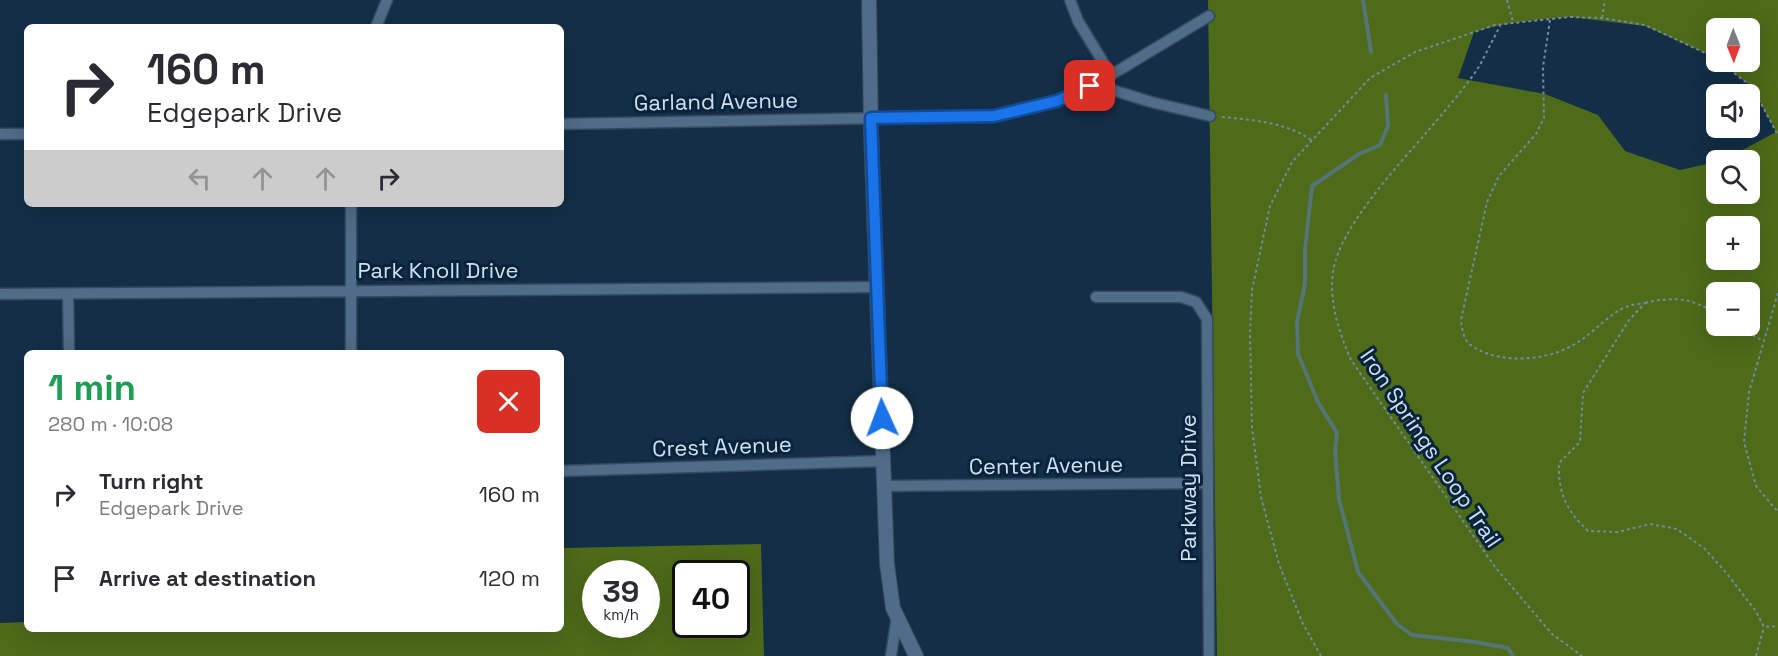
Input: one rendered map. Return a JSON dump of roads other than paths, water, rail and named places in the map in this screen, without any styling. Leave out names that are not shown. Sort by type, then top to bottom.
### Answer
[{"type":"street","points":[[377,24],[387,0]]},
{"type":"street","points":[[869,0],[876,287],[887,564],[893,608],[916,656]]},
{"type":"street","points":[[1070,0],[1078,21],[1106,67],[1106,88],[1151,102],[1210,116]]},
{"type":"street","name":"Garland Avenue","points":[[564,124],[994,116],[1057,101],[1106,78],[1209,16]]},
{"type":"street","points":[[0,134],[24,134]]},
{"type":"street","points":[[351,207],[351,350]]},
{"type":"street","name":"Park Knoll Drive","points":[[0,294],[876,287]]},
{"type":"street","points":[[68,295],[69,350]]},
{"type":"street","name":"Parkway Drive","points":[[1096,297],[1181,297],[1196,302],[1207,319],[1209,656]]},
{"type":"street","name":"Crest Avenue","points":[[564,471],[884,461]]},
{"type":"street","name":"Center Avenue","points":[[884,486],[1208,483]]},
{"type":"street","points":[[891,656],[897,616]]},
{"type":"waterway","points":[[1363,0],[1371,52]]},
{"type":"waterway","points":[[1386,95],[1388,126],[1380,145],[1359,154],[1312,186],[1305,249],[1305,284],[1297,322],[1298,354],[1318,402],[1337,433],[1335,451],[1339,499],[1358,572],[1397,624],[1412,635],[1508,648],[1513,656]]}]
